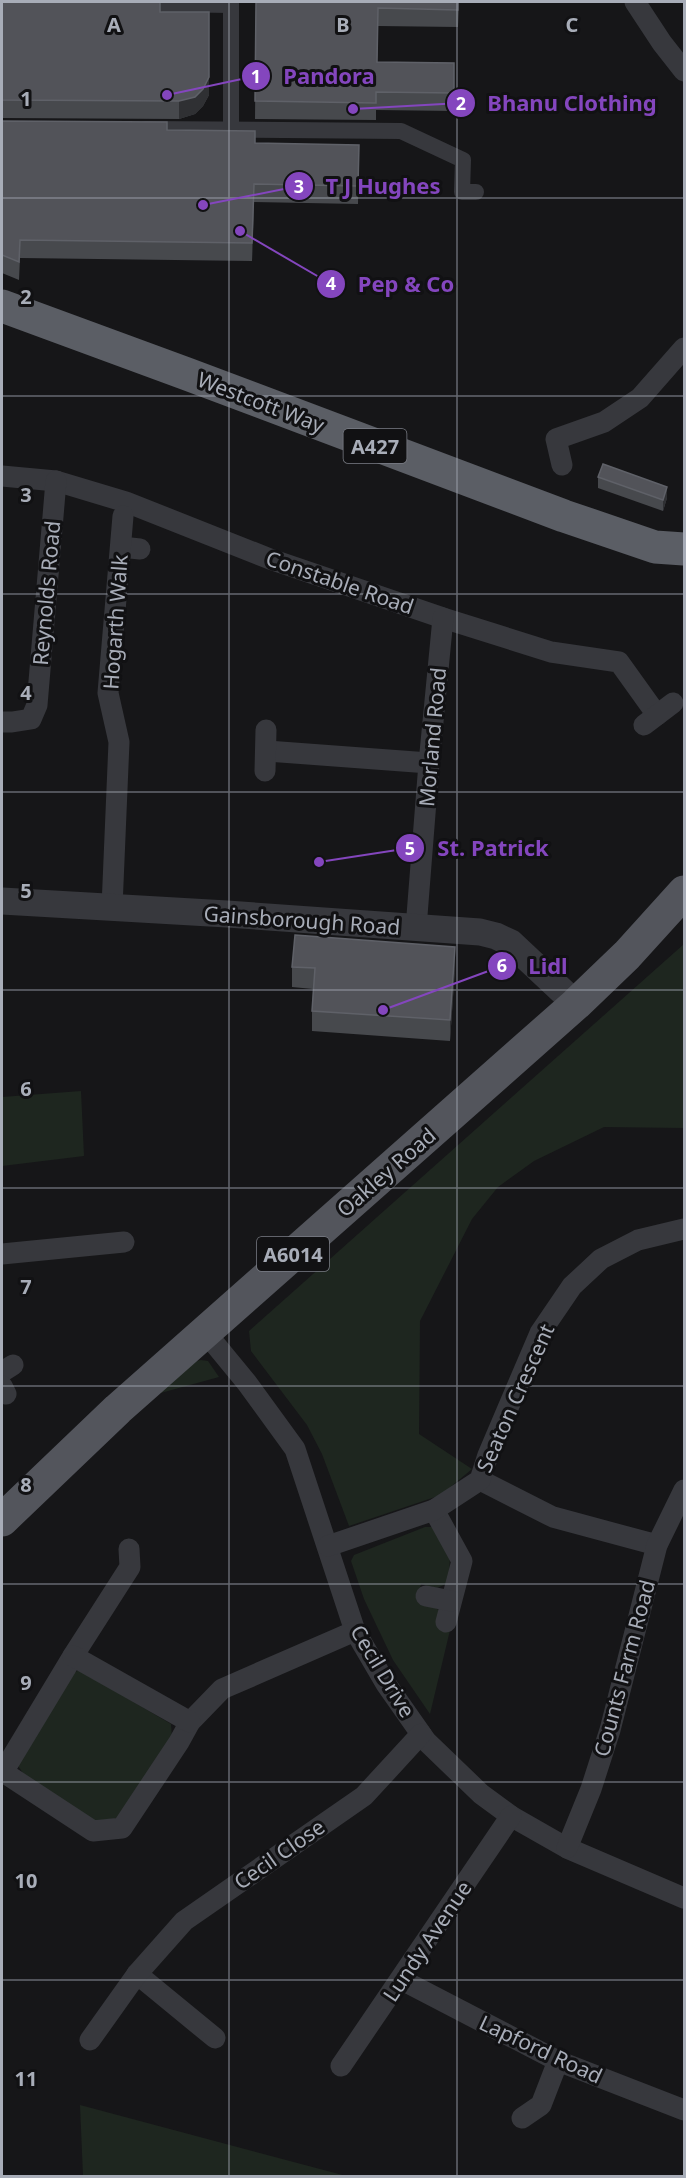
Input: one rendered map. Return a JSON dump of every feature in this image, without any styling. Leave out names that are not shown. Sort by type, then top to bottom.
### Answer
[{"type":"highway","name":"Westcott Way","points":[[2,306],[564,516],[670,548],[684,567]]},
{"type":"main road","name":"Oakley Road","points":[[2,1520],[118,1409],[576,1004],[627,955],[684,891]]},
{"type":"street","points":[[634,2],[662,44],[684,71]]},
{"type":"street","points":[[163,4],[231,3],[231,129]]},
{"type":"street","points":[[130,129],[401,131],[463,160],[472,185]]},
{"type":"street","points":[[562,465],[556,439],[604,422],[640,398],[684,348]]},
{"type":"street","name":"Constable Road","points":[[2,476],[56,481],[126,502],[270,559],[443,618],[551,652],[619,662],[658,714]]},
{"type":"street","name":"Reynolds Road","points":[[2,722],[12,723],[31,719],[37,705],[56,481]]},
{"type":"street","name":"Hogarth Walk","points":[[112,907],[119,742],[108,693],[130,548],[123,516]]},
{"type":"street","name":"Morland Road","points":[[416,928],[443,618]]},
{"type":"street","points":[[266,751],[429,763]]},
{"type":"street","name":"Gainsborough Road","points":[[2,901],[480,932],[512,943],[576,1004]]},
{"type":"street","name":"Seaton Crescent","points":[[328,1546],[434,1510],[480,1480],[488,1455],[540,1333],[572,1286],[601,1259],[638,1240],[684,1229]]},
{"type":"street","points":[[2,1254],[124,1242]]},
{"type":"street","name":"Cecil Drive","points":[[205,1332],[247,1383],[296,1449],[355,1631],[386,1684],[422,1734],[482,1794],[511,1816],[567,1848],[684,1898]]},
{"type":"street","points":[[480,1480],[553,1517],[657,1545]]},
{"type":"street","name":"Counts Farm Road","points":[[567,1848],[591,1789],[610,1730],[657,1545],[684,1490]]},
{"type":"street","points":[[434,1510],[462,1561],[446,1622]]},
{"type":"street","points":[[129,1549],[130,1567],[3,1772],[93,1831],[122,1828],[190,1722],[222,1689],[355,1631]]},
{"type":"street","points":[[426,1596],[451,1601]]},
{"type":"street","points":[[73,1656],[190,1722]]},
{"type":"street","name":"Cecil Close","points":[[90,2040],[137,1974],[184,1921],[364,1796],[422,1734]]},
{"type":"street","name":"Lundy Avenue","points":[[341,2066],[402,1980],[511,1816]]},
{"type":"street","points":[[137,1974],[215,2038]]},
{"type":"street","name":"Lapford Road","points":[[402,1980],[558,2061],[684,2110]]},
{"type":"street","points":[[522,2118],[541,2105],[558,2061]]},
{"type":"shaded area","points":[[684,944],[684,1128],[604,1127],[534,1161],[498,1187],[472,1219],[420,1321],[419,1434],[472,1469],[441,1495],[349,1526],[322,1454],[307,1425],[251,1351],[249,1331]]},
{"type":"shaded area","points":[[81,1091],[84,1156],[2,1166],[2,1097]]},
{"type":"shaded area","points":[[208,1361],[219,1377],[157,1394],[192,1362]]},
{"type":"shaded area","points":[[425,1527],[434,1527],[450,1554],[449,1577],[446,1584],[437,1588],[421,1584],[418,1601],[434,1605],[451,1626],[430,1714],[393,1660],[364,1599],[351,1561],[354,1555]]},
{"type":"shaded area","points":[[79,1670],[171,1724],[172,1738],[118,1818],[95,1821],[26,1778],[17,1764],[72,1674]]},
{"type":"shaded area","points":[[80,2105],[335,2173],[346,2176],[83,2176]]},
{"type":"building","points":[[2,2],[160,2],[160,12],[209,12],[209,77],[203,89],[195,97],[179,101],[2,100]]},
{"type":"building","points":[[256,2],[458,2],[458,10],[378,8],[377,62],[454,63],[454,93],[376,92],[376,103],[255,101]]},
{"type":"building","points":[[2,121],[167,122],[167,130],[255,131],[255,143],[359,145],[358,186],[254,184],[252,243],[20,240],[19,262],[2,255]]},
{"type":"building","points":[[603,464],[667,487],[663,500],[598,477]]},
{"type":"building","points":[[295,935],[455,947],[450,1020],[312,1011],[315,968],[292,967]]},
{"type":"place","name":"Pandora","points":[[167,95]]},
{"type":"place","name":"Bhanu Clothing","points":[[353,109]]},
{"type":"place","name":"T J Hughes","points":[[203,205]]},
{"type":"place","name":"Pep & Co","points":[[240,231]]},
{"type":"place","name":"St. Patrick","points":[[319,862]]},
{"type":"place","name":"Lidl","points":[[383,1010]]}]
